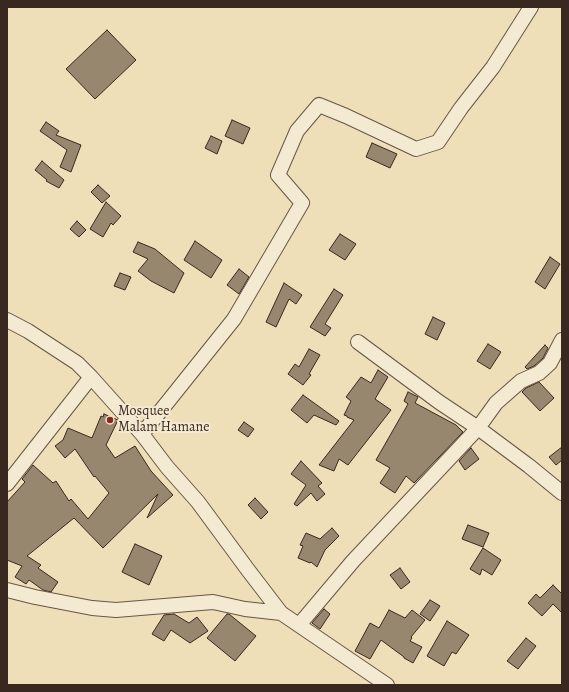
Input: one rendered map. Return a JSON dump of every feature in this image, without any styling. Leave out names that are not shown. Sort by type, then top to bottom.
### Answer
[{"type":"street","points":[[142,434],[234,319],[302,202],[278,176],[297,131],[319,105],[416,149],[438,142],[461,108],[493,67],[531,7]]},
{"type":"street","points":[[7,320],[28,331],[77,363],[91,377],[142,434],[167,467],[198,502],[281,613],[388,685]]},
{"type":"street","points":[[300,625],[352,561],[478,428],[496,403],[521,381],[538,373],[550,363],[562,340]]},
{"type":"street","points":[[358,342],[439,402],[478,428],[562,493]]},
{"type":"street","points":[[7,484],[91,377]]},
{"type":"street","points":[[7,590],[92,608],[116,610],[213,602],[245,609],[281,613]]},
{"type":"building","points":[[107,30],[136,60],[95,99],[66,69]]},
{"type":"building","points":[[232,120],[250,128],[243,144],[225,136]]},
{"type":"building","points":[[46,122],[59,131],[56,135],[81,145],[71,172],[60,167],[67,150],[40,131]]},
{"type":"building","points":[[211,136],[222,141],[217,154],[205,148]]},
{"type":"building","points":[[372,143],[397,154],[390,168],[366,157]]},
{"type":"building","points":[[42,161],[64,180],[59,188],[46,181],[47,180],[35,170]]},
{"type":"building","points":[[98,185],[110,196],[102,203],[91,192]]},
{"type":"building","points":[[106,202],[121,216],[113,225],[111,223],[103,237],[90,229]]},
{"type":"building","points":[[77,221],[86,230],[79,237],[70,229]]},
{"type":"building","points":[[340,234],[356,244],[345,260],[329,250]]},
{"type":"building","points":[[195,241],[222,260],[211,278],[184,260]]},
{"type":"building","points":[[138,242],[155,249],[184,273],[174,293],[151,281],[138,271],[148,259],[133,252]]},
{"type":"building","points":[[550,257],[560,264],[545,289],[535,282]]},
{"type":"building","points":[[239,269],[249,277],[239,294],[227,285]]},
{"type":"building","points":[[120,273],[131,277],[125,290],[114,286]]},
{"type":"building","points":[[284,283],[302,295],[296,304],[289,299],[276,327],[266,322]]},
{"type":"building","points":[[334,289],[343,295],[325,324],[331,328],[325,336],[310,327]]},
{"type":"building","points":[[433,317],[445,323],[437,340],[425,334]]},
{"type":"building","points":[[488,344],[501,352],[490,369],[477,361]]},
{"type":"building","points":[[545,345],[548,348],[543,358],[534,366],[527,369],[525,367]]},
{"type":"building","points":[[309,349],[320,355],[309,374],[311,375],[303,385],[288,374],[295,364],[299,367]]},
{"type":"building","points":[[378,370],[388,377],[375,399],[391,410],[348,465],[339,459],[334,471],[319,465],[354,420],[344,415],[351,401],[346,397],[361,377],[371,383]]},
{"type":"building","points":[[539,382],[554,398],[540,411],[522,392],[526,388]]},
{"type":"building","points":[[408,392],[418,397],[415,403],[456,425],[463,432],[414,483],[406,476],[395,493],[380,483],[390,468],[376,460],[408,404],[404,401]]},
{"type":"building","points":[[303,395],[339,421],[336,425],[314,415],[307,423],[291,410]]},
{"type":"building","points":[[104,414],[118,420],[106,445],[115,458],[135,446],[151,471],[173,495],[147,518],[158,494],[103,548],[74,518],[27,556],[41,565],[38,568],[58,582],[51,592],[43,590],[29,580],[26,584],[15,577],[22,566],[7,560],[7,502],[25,482],[22,479],[33,465],[53,483],[56,481],[69,501],[71,499],[88,519],[109,493],[95,476],[94,477],[75,449],[65,458],[55,446],[63,440],[68,428],[92,438],[101,416],[103,417]]},
{"type":"building","points":[[244,422],[254,429],[248,437],[238,430]]},
{"type":"building","points":[[562,447],[562,460],[556,465],[549,457]]},
{"type":"building","points":[[471,448],[479,459],[465,470],[459,461]]},
{"type":"building","points":[[301,461],[322,483],[318,486],[325,494],[317,501],[311,493],[297,506],[294,504],[306,485],[291,474]]},
{"type":"building","points":[[255,498],[268,512],[261,519],[248,505]]},
{"type":"building","points":[[468,525],[489,533],[483,547],[462,539]]},
{"type":"building","points":[[332,528],[339,536],[325,550],[317,567],[311,562],[310,563],[298,558],[303,546],[300,545],[306,533],[320,539]]},
{"type":"building","points":[[135,544],[162,556],[149,585],[122,572]]},
{"type":"building","points":[[483,548],[501,560],[492,575],[482,569],[480,575],[470,569]]},
{"type":"building","points":[[400,568],[410,582],[401,589],[390,575]]},
{"type":"building","points":[[553,585],[562,594],[562,613],[553,604],[542,616],[528,603],[536,594],[540,598]]},
{"type":"building","points":[[430,600],[440,606],[430,621],[420,614]]},
{"type":"building","points":[[324,609],[330,614],[320,629],[312,623]]},
{"type":"building","points":[[389,610],[405,618],[412,610],[425,620],[411,637],[412,638],[410,641],[422,647],[413,663],[381,640],[370,659],[355,651],[370,623],[379,628]]},
{"type":"building","points":[[174,614],[189,623],[197,617],[208,631],[190,643],[171,630],[164,641],[152,634],[164,615]]},
{"type":"building","points":[[227,614],[229,614],[256,636],[235,661],[207,638]]},
{"type":"building","points":[[447,621],[469,635],[456,654],[452,652],[444,666],[427,656]]},
{"type":"building","points":[[526,638],[536,646],[518,669],[507,661]]},
{"type":"place","name":"Mosquee Malam Hamane","points":[[110,420]]}]
